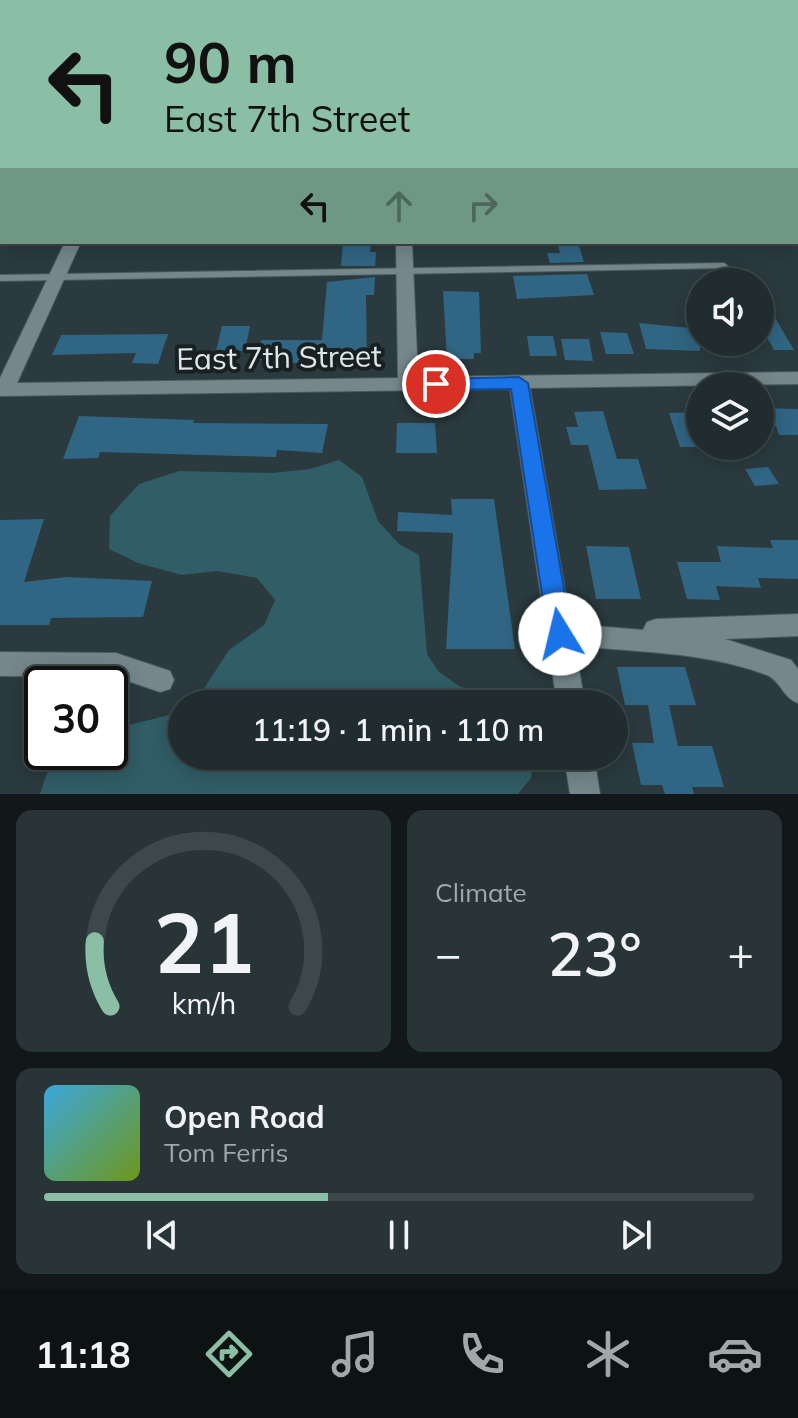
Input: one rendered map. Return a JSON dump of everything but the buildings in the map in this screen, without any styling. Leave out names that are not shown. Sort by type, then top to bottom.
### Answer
[{"type":"street","points":[[2,390],[72,244]]},
{"type":"street","points":[[404,244],[408,385]]},
{"type":"street","name":"East 7th Street","points":[[2,390],[798,378]]},
{"type":"street","points":[[519,383],[569,690]]},
{"type":"street","points":[[560,634],[798,625]]},
{"type":"street","points":[[560,634],[719,648],[781,668],[798,691]]},
{"type":"street","points":[[0,664],[116,665],[160,680]]},
{"type":"street","points":[[581,770],[585,794]]},
{"type":"lane","points":[[0,278],[724,266]]},
{"type":"shaded area","points":[[339,460],[362,477],[378,521],[399,544],[419,555],[427,654],[439,672],[469,690],[203,690],[229,650],[264,625],[275,600],[257,578],[217,571],[182,575],[138,563],[109,549],[110,516],[139,484],[179,471],[272,473],[310,469]]},
{"type":"shaded area","points":[[168,715],[168,770],[532,770],[531,778],[518,794],[40,794],[50,770],[128,770],[128,725]]},
{"type":"route","points":[[436,384],[519,383],[560,634]]}]
